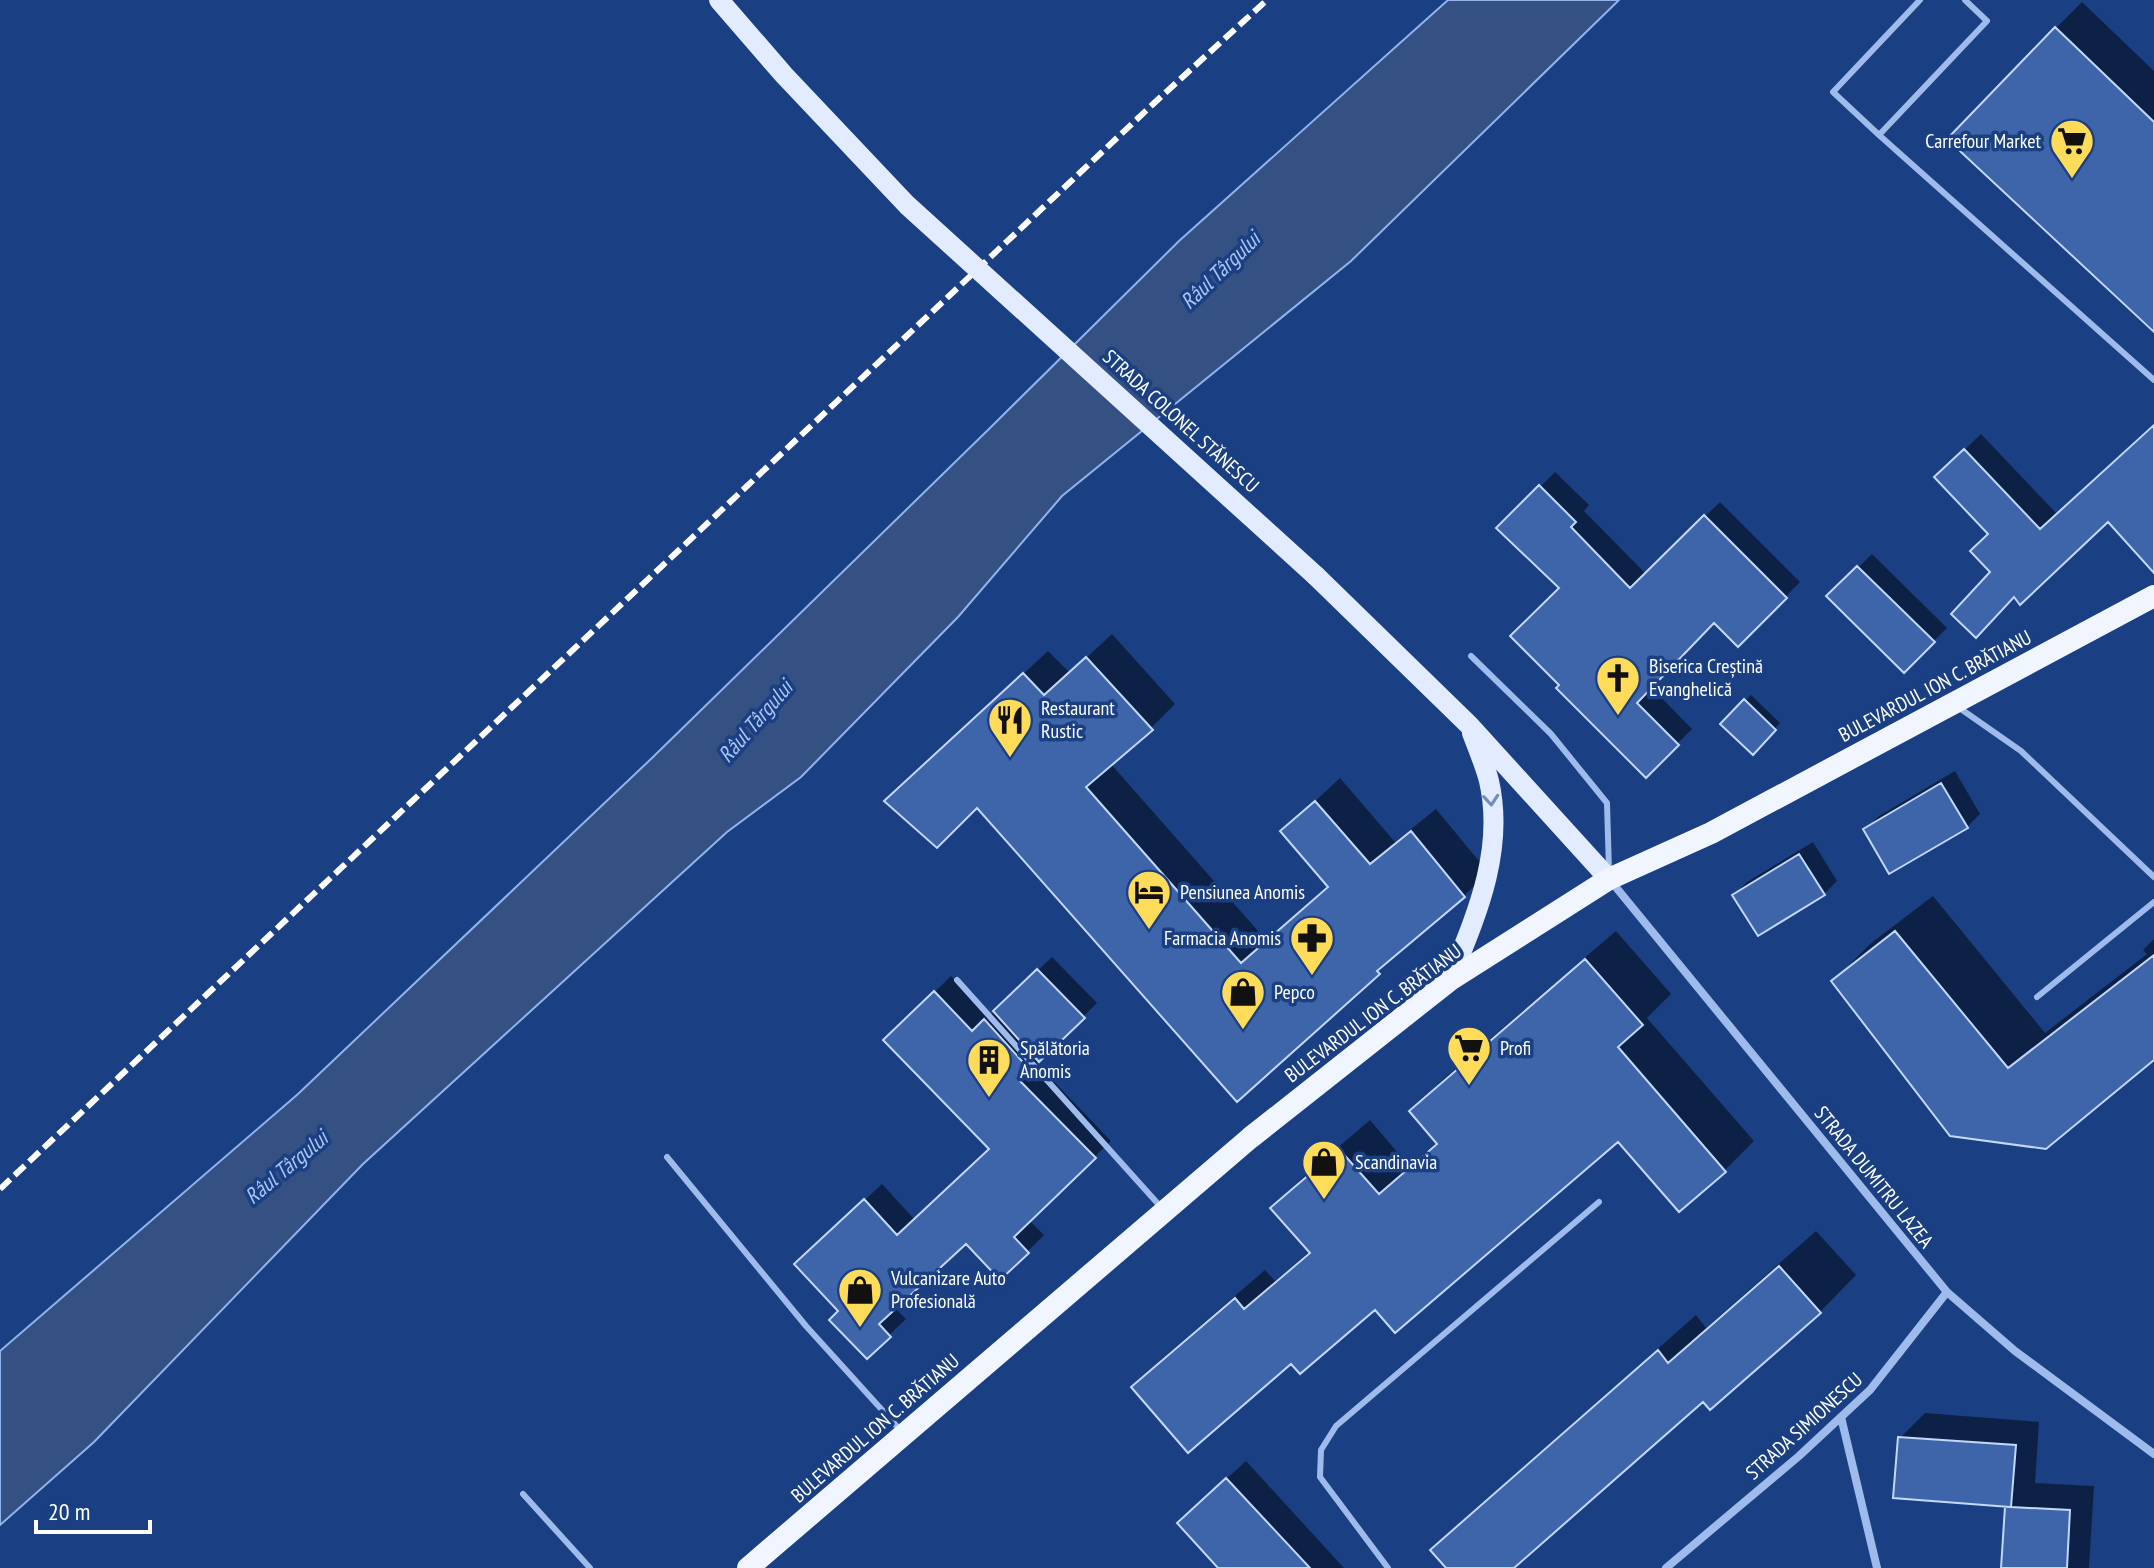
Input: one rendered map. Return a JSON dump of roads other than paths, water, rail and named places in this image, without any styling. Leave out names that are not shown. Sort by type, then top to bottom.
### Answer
[{"type":"highway","name":"BULEVARDUL ION C. BRĂTIANU","points":[[748,1568],[1250,1138],[1450,980],[1609,879],[1711,833],[2154,596]]},
{"type":"main road","name":"STRADA COLONEL STĂNESCU","points":[[719,0],[784,75],[907,205],[1316,576],[1470,726],[1609,879]]},
{"type":"main road","points":[[1450,980],[1481,902],[1494,837],[1489,781],[1470,726]]},
{"type":"street","name":"STRADA DUMITRU LAZEA","points":[[1609,879],[1947,1292],[2015,1351],[2154,1454]]},
{"type":"street","name":"STRADA SIMIONESCU","points":[[1666,1568],[1799,1456],[1870,1390],[1947,1292]]},
{"type":"street","points":[[1841,1417],[1877,1568]]},
{"type":"lane","points":[[1920,0],[1833,92],[2154,380]]},
{"type":"lane","points":[[1879,135],[1987,21],[1965,0]]},
{"type":"lane","points":[[1471,656],[1551,734],[1607,803],[1609,879]]},
{"type":"lane","points":[[1954,704],[2021,751],[2154,877]]},
{"type":"lane","points":[[2037,997],[2154,902]]},
{"type":"lane","points":[[957,980],[1165,1211]]},
{"type":"lane","points":[[667,1157],[806,1326],[904,1434]]},
{"type":"lane","points":[[1388,1568],[1320,1477],[1321,1450],[1336,1426],[1599,1202]]},
{"type":"lane","points":[[523,1494],[590,1568]]},
{"type":"water","name":"Râul Târgului","points":[[1448,0],[1619,0],[1351,261],[1062,496],[958,617],[801,777],[727,832],[363,1164],[94,1442],[0,1525],[0,1351],[298,1094],[653,757],[1179,241]]},
{"type":"railway","points":[[0,1189],[1267,0]]},
{"type":"place","name":"Carrefour Market","points":[[2072,180]]},
{"type":"place","name":"Biserica Creștină Evanghelică","points":[[1618,717]]},
{"type":"place","name":"Restaurant Rustic","points":[[1010,759]]},
{"type":"place","name":"Pensiunea Anomis","points":[[1149,931]]},
{"type":"place","name":"Farmacia Anomis","points":[[1312,977]]},
{"type":"place","name":"Pepco","points":[[1243,1031]]},
{"type":"place","name":"Profi","points":[[1469,1087]]},
{"type":"place","name":"Spălătoria Anomis","points":[[989,1099]]},
{"type":"place","name":"Scandinavia","points":[[1324,1201]]},
{"type":"place","name":"Vulcanizare Auto Profesională","points":[[860,1329]]}]
